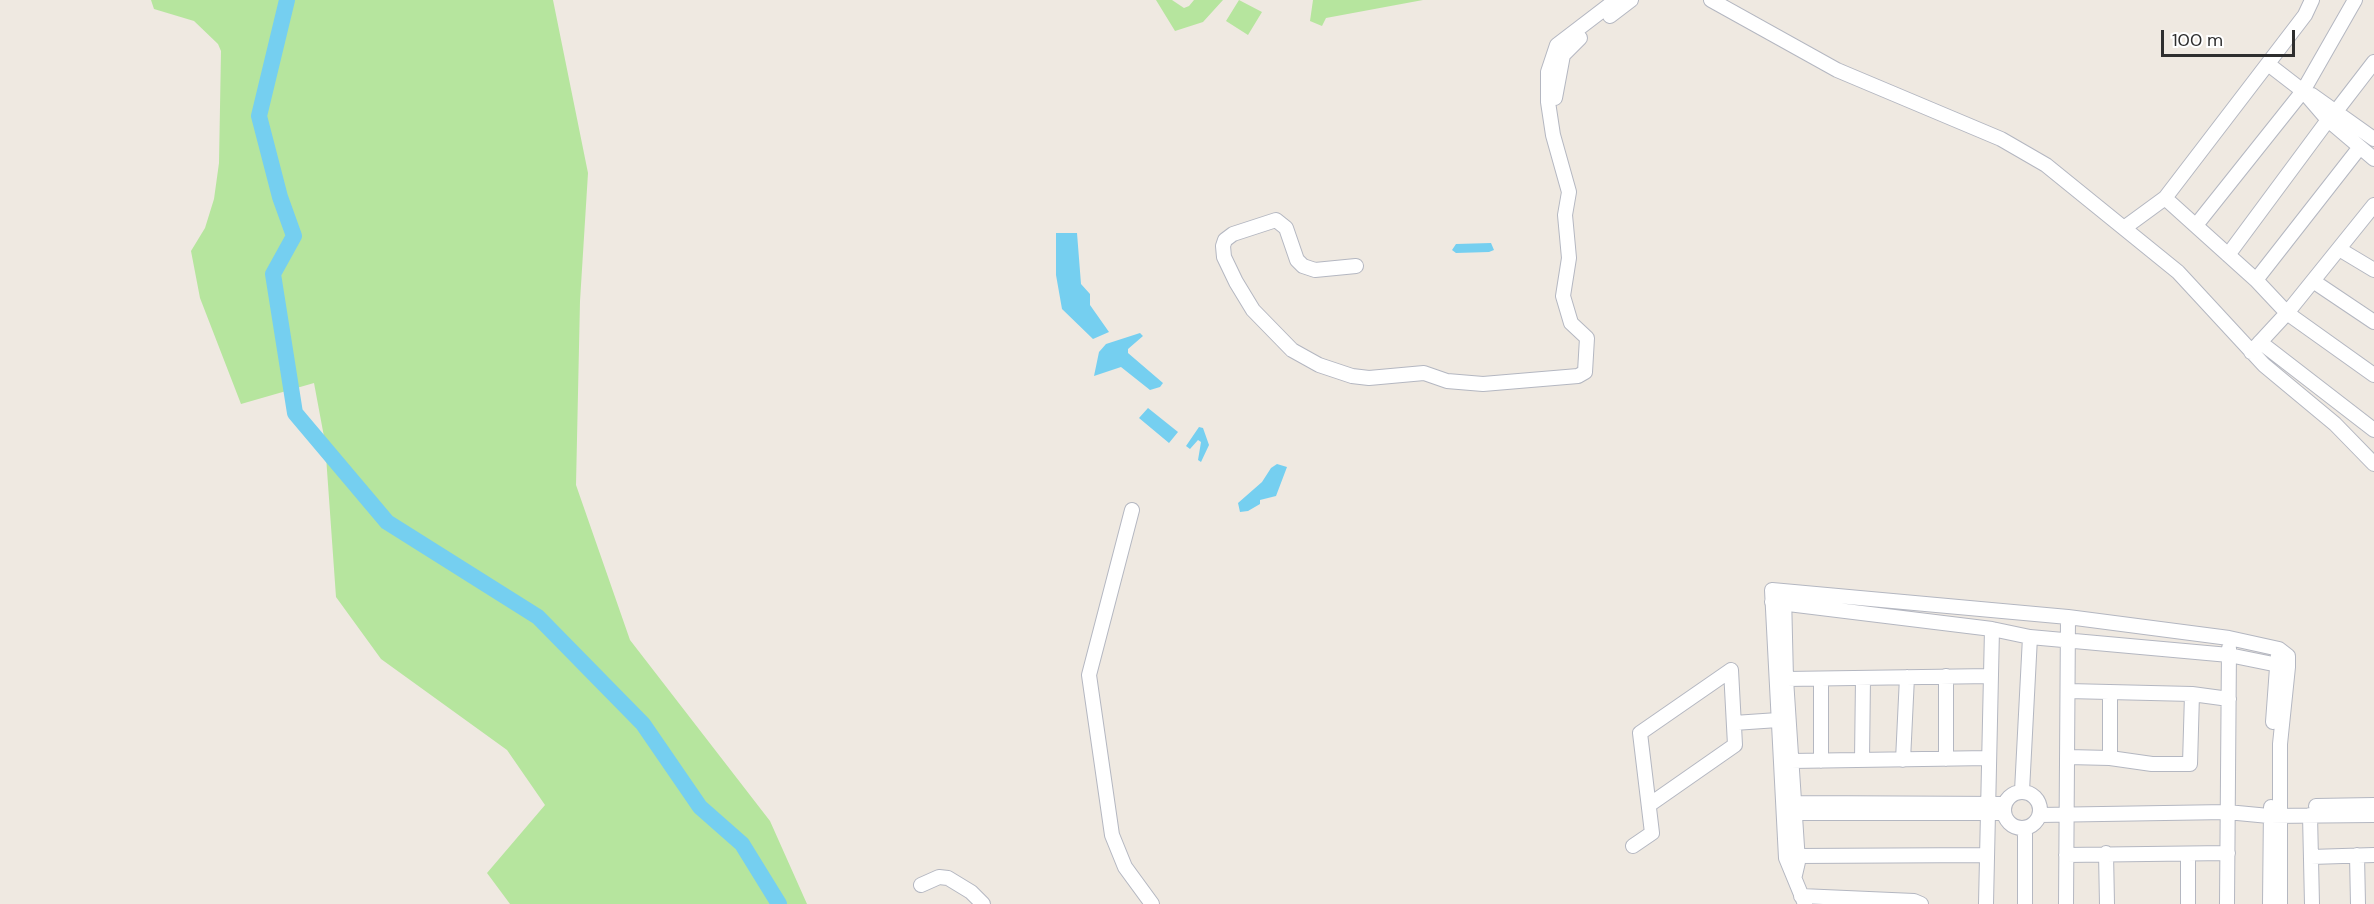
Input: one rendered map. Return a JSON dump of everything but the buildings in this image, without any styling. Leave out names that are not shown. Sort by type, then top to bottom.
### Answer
[{"type":"street","points":[[1356,267],[1315,270],[1303,266],[1297,260],[1286,228],[1276,220],[1233,234],[1224,240],[1224,257],[1253,310],[1292,350],[1319,365],[1366,378],[1424,373],[1447,381],[1483,384],[1584,373],[1587,338],[1571,323],[1563,296],[1570,251],[1565,215],[1569,192],[1558,160],[1551,118],[1555,47],[1616,0]]},
{"type":"street","points":[[1552,82],[1563,55],[1569,47],[1631,0]]},
{"type":"street","points":[[1710,0],[1859,80],[2019,147],[2046,165],[2189,282],[2255,347],[2278,378],[2344,432],[2374,464]]},
{"type":"street","points":[[2124,228],[2165,198],[2305,15],[2312,0]]},
{"type":"street","points":[[2197,224],[2303,92],[2355,0]]},
{"type":"street","points":[[2228,255],[2374,62]]},
{"type":"street","points":[[2268,64],[2333,115],[2373,134]]},
{"type":"street","points":[[2333,115],[2360,147],[2374,159]]},
{"type":"street","points":[[2256,280],[2360,147]]},
{"type":"street","points":[[2165,198],[2197,224],[2287,313],[2374,375]]},
{"type":"street","points":[[2255,347],[2372,213]]},
{"type":"street","points":[[2339,249],[2374,270]]},
{"type":"street","points":[[2313,281],[2374,322]]},
{"type":"street","points":[[2255,347],[2374,430]]},
{"type":"street","points":[[1132,510],[1089,675],[1112,835],[1125,867],[1152,904]]},
{"type":"street","points":[[1861,613],[1863,598]]},
{"type":"street","points":[[1780,599],[1863,598],[2068,617],[2229,638],[2281,660]]},
{"type":"street","points":[[1780,599],[1861,613],[1987,628],[2024,636],[2281,660]]},
{"type":"street","points":[[1780,599],[1786,679],[1784,721],[1791,761],[1795,808],[1797,856],[1795,874]]},
{"type":"street","points":[[1780,599],[1786,858],[1795,874],[1803,900],[1916,903]]},
{"type":"street","points":[[1899,618],[1901,602]]},
{"type":"street","points":[[1939,622],[1943,605]]},
{"type":"street","points":[[1982,609],[1987,628],[1991,676],[1986,904]]},
{"type":"street","points":[[2022,612],[2024,636],[2022,791]]},
{"type":"street","points":[[2066,904],[2068,617]]},
{"type":"street","points":[[2107,644],[2108,623]]},
{"type":"street","points":[[2148,628],[2148,647]]},
{"type":"street","points":[[2186,650],[2187,633]]},
{"type":"street","points":[[2228,904],[2229,638]]},
{"type":"street","points":[[2270,904],[2280,744],[2281,660]]},
{"type":"street","points":[[1633,846],[1652,833],[1640,732],[1731,670],[1735,745],[1649,805]]},
{"type":"street","points":[[1946,676],[1946,759]]},
{"type":"street","points":[[1786,679],[1991,676]]},
{"type":"street","points":[[1903,760],[1907,677]]},
{"type":"street","points":[[1862,760],[1863,678]]},
{"type":"street","points":[[1821,679],[1821,761]]},
{"type":"street","points":[[2068,691],[2192,694],[2229,699]]},
{"type":"street","points":[[2110,692],[2110,758]]},
{"type":"street","points":[[2068,758],[2110,758],[2152,764],[2190,764],[2192,694]]},
{"type":"street","points":[[1734,723],[1784,721]]},
{"type":"street","points":[[1791,761],[1989,758]]},
{"type":"street","points":[[2022,791],[2034,795],[2040,811],[2035,823],[2025,828],[2014,826],[2005,808],[2015,793],[2022,791]]},
{"type":"street","points":[[2275,811],[2374,805]]},
{"type":"street","points":[[1795,808],[2005,808]]},
{"type":"street","points":[[2040,811],[2067,808],[2227,809],[2310,815],[2374,815]]},
{"type":"street","points":[[2275,811],[2280,904]]},
{"type":"street","points":[[2310,815],[2312,904]]},
{"type":"street","points":[[2025,828],[2025,904]]},
{"type":"street","points":[[2106,853],[2108,904]]},
{"type":"street","points":[[2066,855],[2228,853]]},
{"type":"street","points":[[2188,854],[2188,904]]},
{"type":"street","points":[[1797,856],[1987,855]]},
{"type":"street","points":[[2357,855],[2358,904]]},
{"type":"street","points":[[2311,857],[2374,855]]},
{"type":"street","points":[[921,885],[939,877],[948,878],[971,892],[983,904]]},
{"type":"green space","points":[[151,0],[553,0],[588,173],[580,301],[576,485],[630,640],[770,821],[807,904],[510,904],[487,873],[545,805],[507,750],[381,659],[336,597],[325,442],[314,383],[241,404],[200,298],[191,251],[205,228],[214,199],[219,163],[221,51],[218,44],[194,21],[154,9]]},
{"type":"green space","points":[[1156,0],[1172,0],[1184,8],[1194,0],[1223,0],[1203,22],[1175,31]]},
{"type":"green space","points":[[1239,0],[1262,12],[1248,35],[1226,21]]},
{"type":"green space","points":[[1313,0],[1423,0],[1326,18],[1322,26],[1310,21]]},
{"type":"water","points":[[1056,233],[1077,233],[1081,284],[1090,294],[1090,305],[1109,332],[1093,339],[1062,309],[1056,275]]},
{"type":"water","points":[[1491,243],[1494,250],[1489,252],[1456,253],[1452,250],[1456,244]]},
{"type":"water","points":[[1140,333],[1143,336],[1128,349],[1128,353],[1163,383],[1160,387],[1150,390],[1121,367],[1094,376],[1099,352],[1106,344]]},
{"type":"water","points":[[1148,408],[1178,432],[1169,443],[1139,418]]},
{"type":"water","points":[[1199,427],[1203,428],[1209,445],[1201,462],[1198,460],[1201,442],[1198,440],[1190,449],[1186,446]]},
{"type":"water","points":[[1277,464],[1287,467],[1276,496],[1260,500],[1260,504],[1248,511],[1240,512],[1238,503],[1262,482],[1271,468]]},
{"type":"waterway","points":[[287,0],[259,116],[280,197],[294,236],[273,274],[295,413],[387,522],[538,617],[643,724],[700,807],[742,844],[779,904]]}]
